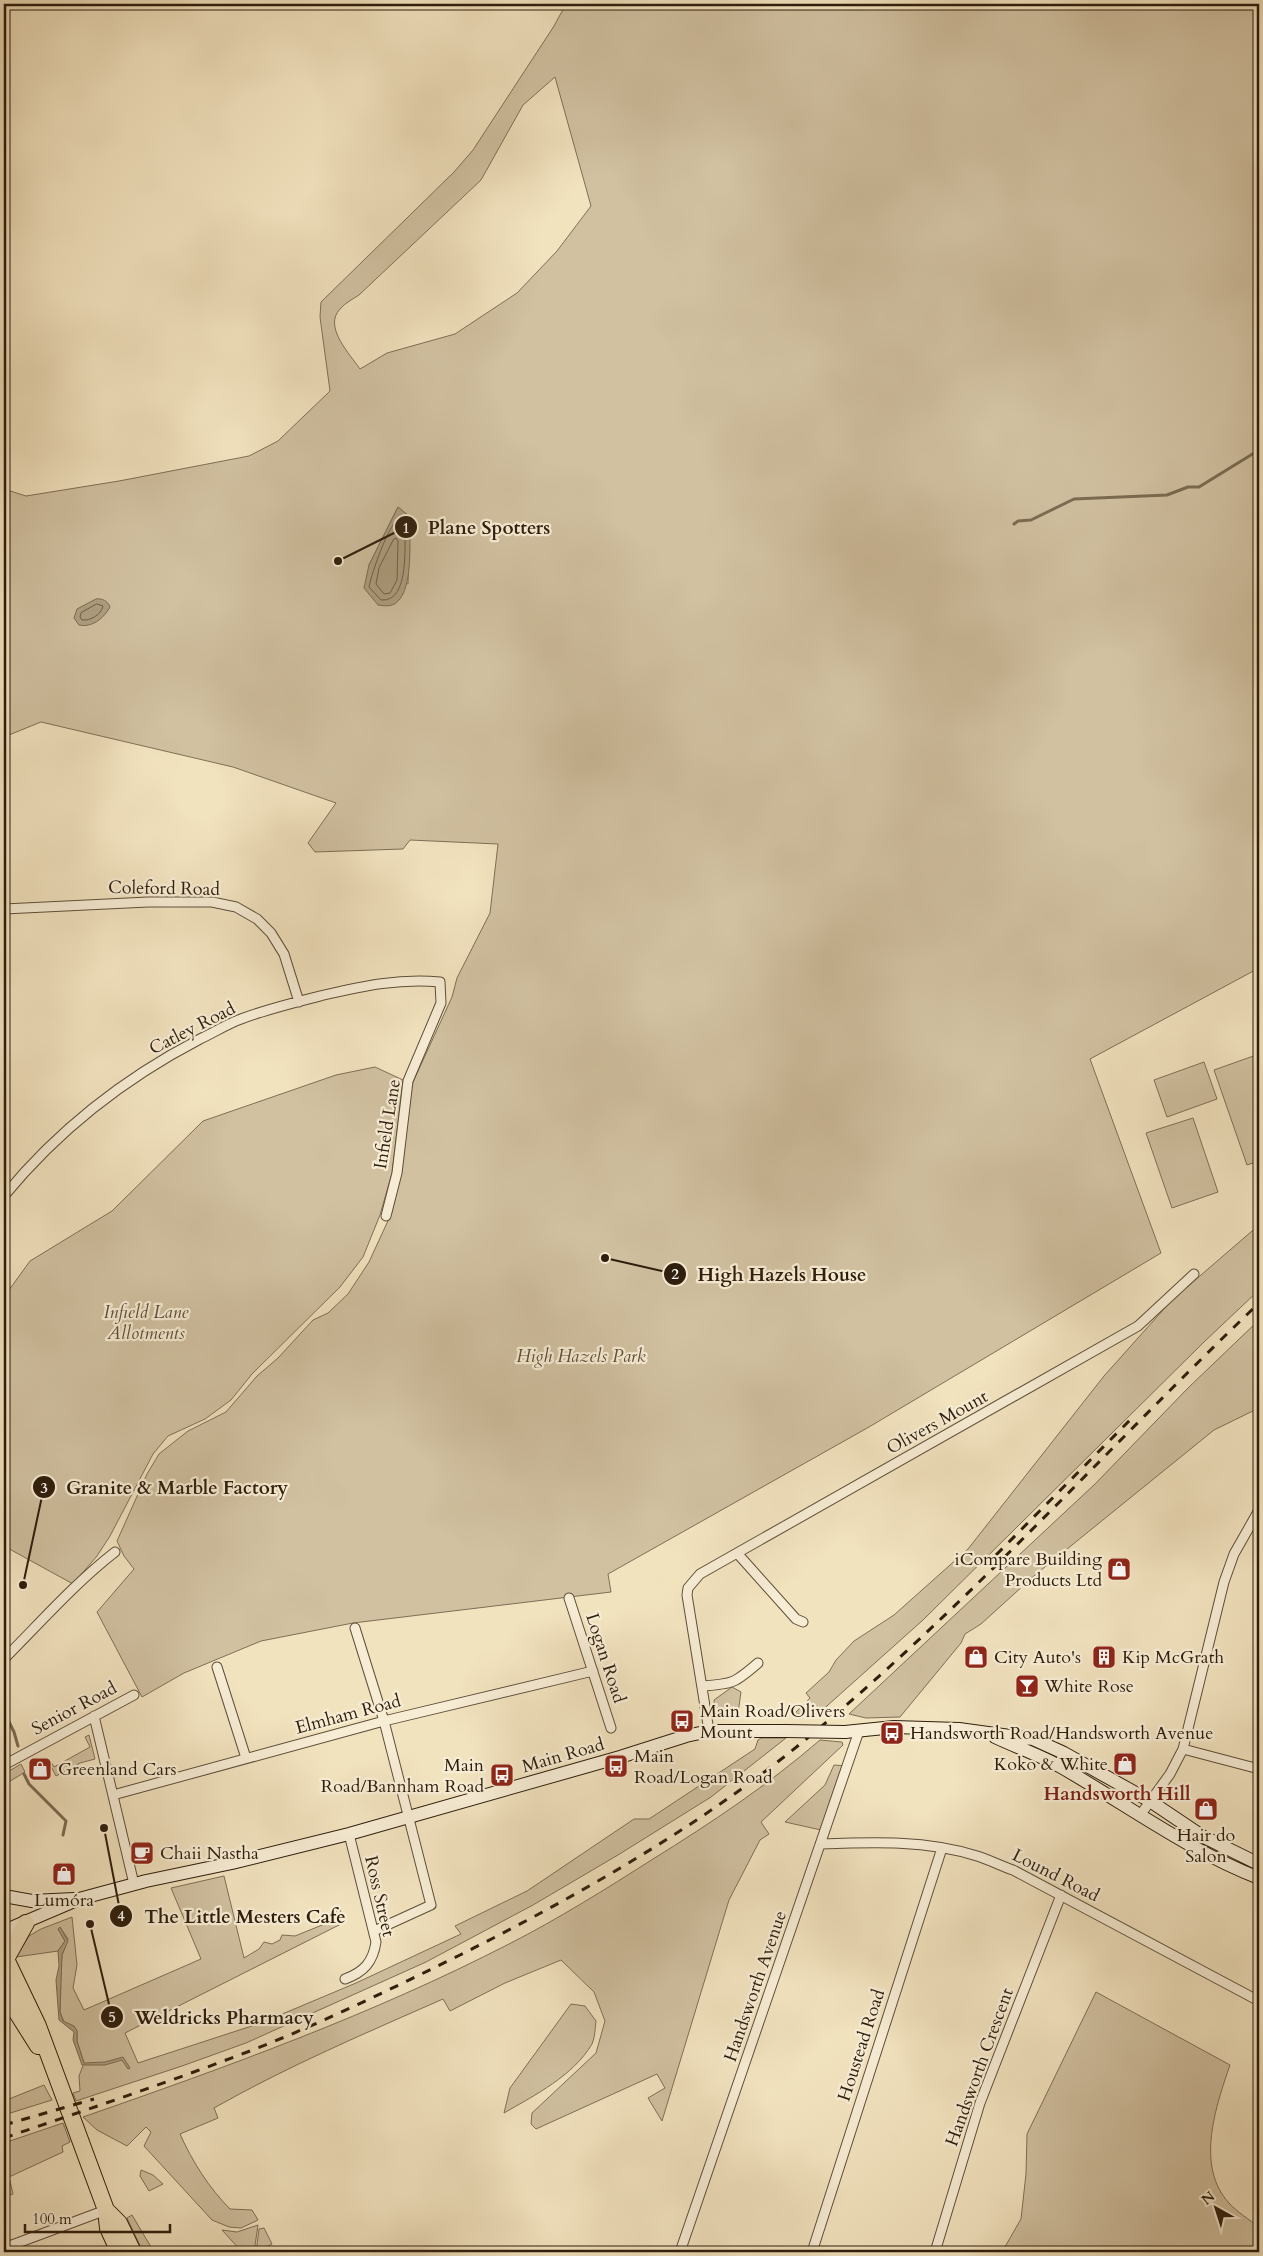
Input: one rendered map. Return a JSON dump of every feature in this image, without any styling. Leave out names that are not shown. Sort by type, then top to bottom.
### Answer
[{"type":"highway","points":[[26,1923],[5,1957],[38,2026],[106,2210],[108,2228],[119,2252]]},
{"type":"highway","points":[[4,1992],[35,2043],[51,2064]]},
{"type":"highway","points":[[106,2210],[119,2223],[133,2252]]},
{"type":"main road","name":"Main Road","points":[[4,1931],[78,1899],[134,1884],[349,1834],[620,1757],[686,1736],[709,1731],[846,1732],[916,1727],[959,1729],[988,1734]]},
{"type":"main road","points":[[988,1734],[1020,1736],[1064,1753],[1150,1801],[1202,1836],[1259,1864]]},
{"type":"main road","points":[[988,1734],[1058,1765],[1213,1857],[1259,1878]]},
{"type":"main road","name":"Main Road","points":[[4,1896],[19,1899],[78,1899]]},
{"type":"main road","points":[[19,1899],[29,1911],[26,1923]]},
{"type":"street","name":"Coleford Road","points":[[4,910],[148,902],[212,902],[236,907],[257,919],[271,933],[284,954],[299,1002]]},
{"type":"street","name":"Catley Road","points":[[4,1196],[32,1161],[69,1126],[140,1074],[182,1049],[240,1019],[364,986],[412,979],[440,982]]},
{"type":"street","name":"Infield Lane","points":[[386,1216],[397,1173],[408,1081],[441,1003],[440,982]]},
{"type":"street","name":"Olivers Mount","points":[[703,1686],[687,1595],[688,1588],[700,1574],[1138,1326],[1194,1274]]},
{"type":"street","points":[[1142,1814],[1170,1774],[1182,1749],[1224,1582],[1234,1554],[1259,1510]]},
{"type":"street","points":[[4,1659],[48,1612],[116,1552]]},
{"type":"street","points":[[736,1554],[796,1619],[803,1622]]},
{"type":"street","name":"Logan Road","points":[[569,1598],[610,1728]]},
{"type":"street","points":[[355,1628],[384,1721],[431,1905],[374,1931]]},
{"type":"street","points":[[709,1731],[703,1686],[729,1684],[737,1681],[758,1663]]},
{"type":"street","points":[[218,1667],[246,1758]]},
{"type":"street","name":"Elmham Road","points":[[113,1795],[384,1721],[593,1671]]},
{"type":"street","name":"Senior Road","points":[[4,1765],[134,1695]]},
{"type":"street","points":[[94,1716],[134,1884]]},
{"type":"street","name":"Handsworth Avenue","points":[[680,2252],[859,1731]]},
{"type":"street","points":[[1182,1749],[1259,1769]]},
{"type":"street","name":"Ross Street","points":[[345,1979],[357,1975],[371,1961],[376,1942],[349,1834]]},
{"type":"street","name":"Lound Road","points":[[821,1844],[892,1842],[942,1848],[976,1856],[1013,1870],[1259,2001]]},
{"type":"street","name":"Houstead Road","points":[[812,2252],[942,1848]]},
{"type":"street","name":"Handsworth Crescent","points":[[935,2252],[980,2103],[1061,1895]]},
{"type":"street","points":[[4,2248],[106,2210]]},
{"type":"green space","name":"High Hazels Park","points":[[566,4],[1259,4],[1259,968],[1090,1059],[1161,1253],[869,1427],[608,1574],[611,1592],[353,1623],[261,1641],[184,1673],[142,1697],[97,1612],[134,1569],[124,1556],[117,1541],[147,1474],[159,1454],[188,1431],[226,1412],[257,1376],[278,1358],[313,1320],[328,1313],[348,1294],[369,1262],[392,1212],[400,1177],[405,1116],[413,1082],[452,997],[457,978],[490,913],[498,844],[410,840],[403,849],[315,852],[308,843],[336,803],[233,767],[41,722],[4,737],[4,489],[26,496],[119,481],[249,456],[278,441],[330,391],[320,317],[321,302],[454,172],[473,150],[554,26]],"holes":[[[555,77],[591,206],[557,251],[517,293],[455,334],[387,353],[360,369],[336,332],[336,316],[340,309],[359,295],[481,180],[523,105]],[[398,507],[410,517],[408,584],[369,565]]]},
{"type":"green space","points":[[1259,1054],[1259,1161],[1247,1165],[1214,1070]]},
{"type":"green space","points":[[1204,1062],[1217,1099],[1167,1117],[1154,1080]]},
{"type":"green space","name":"Infield Lane Allotments","points":[[375,1067],[403,1080],[392,1173],[380,1215],[363,1257],[340,1287],[252,1374],[231,1400],[205,1419],[168,1436],[153,1454],[110,1536],[97,1556],[73,1584],[4,1546],[4,1297],[30,1261],[112,1211],[203,1121],[336,1075]]},
{"type":"green space","points":[[1193,1118],[1218,1192],[1172,1208],[1146,1133]]},
{"type":"green space","points":[[1259,1225],[1259,1290],[923,1620],[818,1714],[794,1714],[810,1698],[806,1693],[829,1672],[836,1660],[854,1641],[894,1615],[968,1549],[1104,1376],[1172,1300]]},
{"type":"green space","points":[[1259,1320],[1259,1408],[1214,1430],[1035,1575],[981,1624],[965,1634],[961,1643],[900,1717],[866,1718],[849,1714],[1095,1484],[1188,1388]]},
{"type":"green space","points":[[732,1687],[741,1692],[738,1713],[715,1713],[714,1700]]},
{"type":"green space","points":[[89,1735],[95,1759],[80,1763],[56,1776],[47,1759],[49,1759],[54,1767],[90,1747],[85,1737]]},
{"type":"green space","points":[[761,1738],[786,1738],[711,1797],[618,1855],[533,1905],[426,1962],[246,2043],[76,2101],[73,2093],[80,2091],[79,2076],[84,2063],[77,2041],[77,2031],[74,2026],[65,2024],[60,2012],[62,1955],[68,1939],[60,1927],[58,1929],[65,1941],[58,1951],[16,1957],[29,1936],[41,1929],[72,1917],[77,1965],[73,1988],[84,2010],[201,1959],[171,1888],[224,1876],[244,1958],[259,1949],[264,1942],[272,1944],[280,1940],[282,1935],[295,1936],[327,1923],[340,1908],[343,1923],[125,2033],[138,2063],[261,2023],[356,1983],[461,1934],[455,1926],[527,1891],[634,1819],[649,1819],[755,1749],[758,1740]]},
{"type":"green space","points":[[820,1740],[842,1742],[843,1745],[761,1822],[769,1834],[760,1840],[729,1900],[662,2121],[648,2098],[665,2088],[657,2074],[536,2129],[531,2124],[532,2113],[596,2053],[605,2021],[594,1992],[561,1960],[505,1983],[450,2011],[443,1999],[327,2050],[214,2108],[218,2118],[180,2134],[202,2174],[230,2209],[252,2210],[258,2220],[241,2228],[229,2227],[212,2220],[144,2146],[151,2132],[146,2127],[127,2146],[97,2130],[83,2117],[299,2038],[405,1994],[509,1944],[582,1903],[696,1832],[760,1788]]},
{"type":"green space","points":[[21,1764],[25,1772],[4,1785],[4,1774]]},
{"type":"green space","points":[[834,1765],[848,1766],[821,1830],[785,1822],[825,1785]]},
{"type":"green space","points":[[1096,1992],[1230,2065],[1215,2117],[1211,2154],[1213,2172],[1219,2188],[1229,2203],[1259,2227],[1259,2252],[1002,2252],[1021,2219],[1026,2174],[1027,2134]]},
{"type":"green space","points":[[571,2004],[585,2006],[596,2021],[592,2044],[575,2066],[564,2075],[540,2092],[504,2113],[510,2088]]},
{"type":"green space","points":[[44,2085],[52,2100],[4,2115],[4,2101]]},
{"type":"green space","points":[[63,2123],[70,2142],[62,2146],[63,2152],[9,2177],[13,2194],[4,2197],[4,2143]]},
{"type":"green space","points":[[141,2170],[153,2175],[163,2184],[149,2191],[140,2176]]},
{"type":"green space","points":[[132,2215],[154,2252],[143,2252],[127,2218]]},
{"type":"green space","points":[[258,2225],[254,2252],[242,2252],[222,2230],[237,2232]]},
{"type":"green space","points":[[264,2228],[272,2244],[262,2249],[264,2252],[256,2252],[259,2229]]},
{"type":"water","points":[[398,507],[410,517],[409,562],[406,586],[395,604],[388,606],[378,605],[364,588],[369,565]]},
{"type":"water","points":[[96,599],[103,600],[110,607],[93,624],[79,625],[74,618],[77,609]]},
{"type":"water","points":[[60,1927],[68,1941],[62,1955],[60,2012],[63,2021],[74,2026],[77,2031],[77,2041],[84,2063],[105,2062],[123,2057],[130,2068],[128,2069],[122,2060],[105,2065],[82,2065],[73,2040],[74,2032],[59,2020],[56,1980],[59,1966],[58,1951],[65,1941],[58,1929]]},
{"type":"waterway","points":[[1014,524],[1018,521],[1031,520],[1074,499],[1167,495],[1188,487],[1199,487],[1259,450]]},
{"type":"waterway","points":[[4,1712],[14,1732],[18,1746]]},
{"type":"waterway","points":[[24,1774],[29,1784],[66,1821],[63,1835]]},
{"type":"railway","points":[[4,2138],[220,2062],[330,2017],[460,1955],[549,1909],[677,1833],[719,1805],[799,1745],[919,1640],[1259,1303]]},
{"type":"railway","points":[[996,1555],[1130,1420]]},
{"type":"railway","points":[[4,2125],[94,2099]]},
{"type":"place","name":"Plane Spotters","points":[[338,561]]},
{"type":"place","name":"High Hazels House","points":[[605,1258]]},
{"type":"place","name":"iCompare Building Products Ltd","points":[[1119,1569]]},
{"type":"place","name":"Granite & Marble Factory","points":[[23,1585]]},
{"type":"place","name":"City Auto's","points":[[976,1657]]},
{"type":"place","name":"Kip McGrath","points":[[1104,1657]]},
{"type":"place","name":"White Rose","points":[[1027,1686]]},
{"type":"place","name":"Main Road/Olivers Mount","points":[[682,1721]]},
{"type":"place","name":"Handsworth Road/Handsworth Avenue","points":[[892,1733]]},
{"type":"place","name":"Koko & White","points":[[1125,1764]]},
{"type":"place","name":"Main Road/Logan Road","points":[[616,1766]]},
{"type":"place","name":"Greenland Cars","points":[[40,1769]]},
{"type":"place","name":"Main Road/Bannham Road","points":[[502,1775]]},
{"type":"place","name":"Hair do Salon","points":[[1206,1809]]},
{"type":"place","name":"The Little Mesters Cafe","points":[[104,1828]]},
{"type":"place","name":"Chaii Nastha","points":[[142,1853]]},
{"type":"place","name":"Lumóra","points":[[64,1874]]},
{"type":"place","name":"Weldricks Pharmacy","points":[[90,1924]]},
{"type":"district","name":"Handsworth Hill","points":[[1117,1793]]}]
